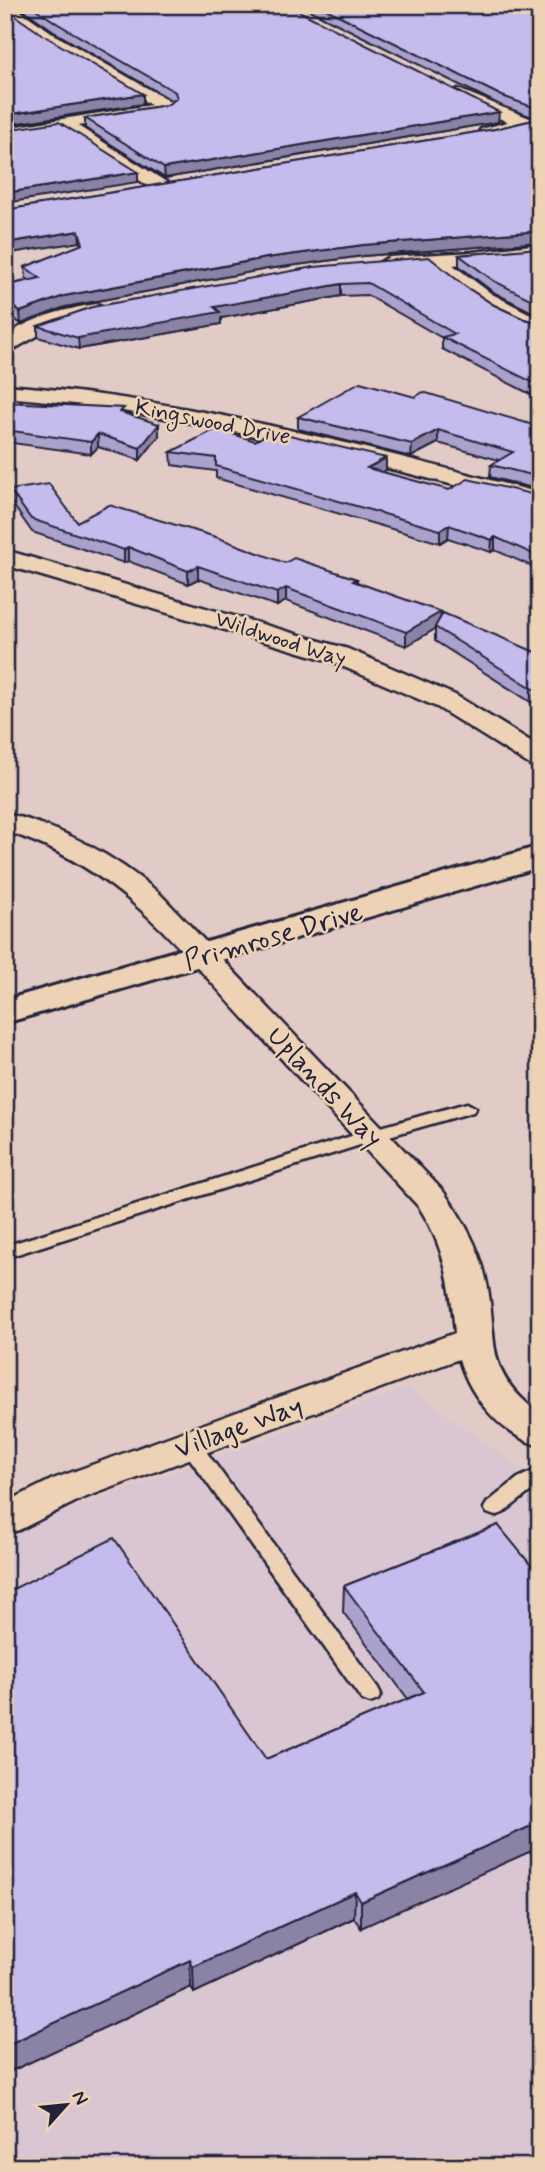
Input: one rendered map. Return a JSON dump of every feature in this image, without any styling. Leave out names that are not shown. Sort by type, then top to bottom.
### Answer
[{"type":"street","points":[[5,7],[51,39],[167,107],[5,133]]},
{"type":"street","points":[[447,88],[495,112],[526,123],[467,136]]},
{"type":"street","points":[[63,124],[169,186],[135,191]]},
{"type":"street","points":[[371,264],[540,250]]},
{"type":"street","points":[[436,260],[455,279],[540,327]]},
{"type":"street","points":[[5,348],[36,325],[113,307]]},
{"type":"street","name":"Kingswood Drive","points":[[5,391],[62,394],[156,407],[296,438],[540,500]]},
{"type":"street","name":"Wildwood Way","points":[[5,557],[339,655],[446,701],[540,759]]},
{"type":"street","name":"Uplands Way","points":[[5,822],[67,843],[112,867],[148,897],[431,1199],[456,1239],[470,1292],[474,1340],[485,1379],[507,1407],[540,1433]]},
{"type":"street","name":"Primrose Drive","points":[[5,1012],[540,856]]},
{"type":"street","name":"Village Way","points":[[5,1520],[67,1489],[474,1340]]},
{"type":"lane","points":[[5,1252],[373,1135],[467,1108]]},
{"type":"lane","points":[[190,1444],[370,1694]]},
{"type":"lane","points":[[495,1508],[525,1483],[540,1475]]},
{"type":"shaded area","points":[[408,1387],[540,1482],[540,2167],[5,2167],[5,1542],[45,1518]]},
{"type":"building","points":[[30,5],[287,5],[499,112],[164,168],[85,118],[167,105],[177,98],[175,92]]},
{"type":"building","points":[[318,5],[540,5],[540,231],[363,245],[266,258],[64,296],[20,312],[5,300],[5,286],[40,278],[25,267],[83,244],[79,231],[5,243],[5,210],[495,129],[533,120],[538,113],[533,107],[502,96]]},
{"type":"building","points":[[5,9],[43,35],[143,94],[5,115]]},
{"type":"building","points":[[59,122],[138,172],[5,193],[5,130]]},
{"type":"building","points":[[540,248],[540,304],[494,281],[459,255]]},
{"type":"building","points":[[429,257],[466,287],[494,305],[524,319],[540,323],[540,386],[442,337],[455,334],[368,283],[341,284],[214,307],[220,312],[78,338],[38,326],[92,307],[314,267]]},
{"type":"building","points":[[360,382],[415,397],[423,392],[540,427],[540,477],[491,465],[513,452],[438,430],[412,444],[298,417]]},
{"type":"building","points":[[5,402],[124,408],[120,412],[159,424],[140,448],[98,434],[91,442],[5,430]]},
{"type":"building","points":[[216,429],[255,441],[273,431],[386,458],[367,468],[449,490],[468,479],[540,496],[540,557],[495,537],[492,540],[449,525],[440,530],[216,466],[216,458],[171,452]]},
{"type":"building","points":[[49,484],[77,522],[109,505],[216,537],[285,563],[294,558],[441,612],[406,632],[286,588],[277,593],[198,566],[188,571],[128,547],[124,550],[31,519],[10,490]]},
{"type":"building","points":[[443,613],[540,654],[540,693],[435,627]]},
{"type":"building","points":[[498,1525],[540,1576],[540,1822],[361,1902],[355,1892],[193,1967],[190,1960],[5,2046],[5,1593],[114,1538],[266,1759],[424,1692],[344,1586]]}]
